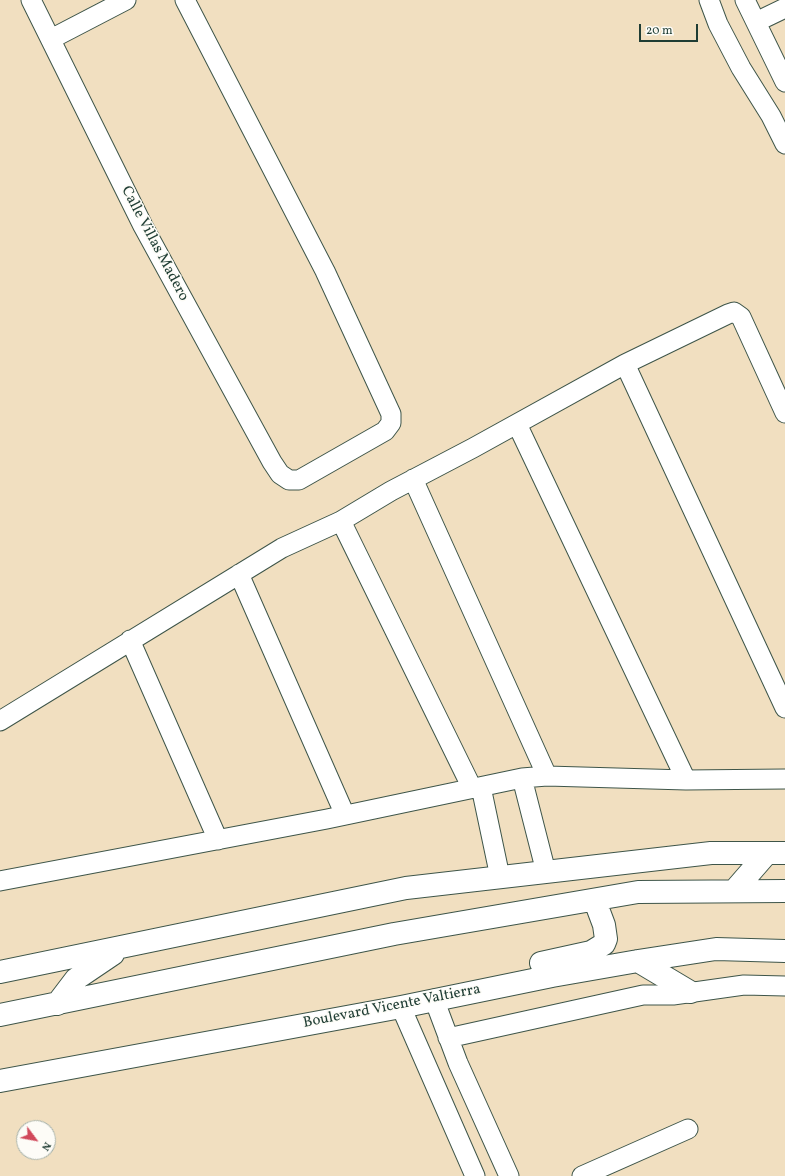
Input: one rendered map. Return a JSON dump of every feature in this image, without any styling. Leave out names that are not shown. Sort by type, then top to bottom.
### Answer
[{"type":"street","name":"Calle Villas Madero","points":[[31,0],[143,226],[272,462],[280,474],[289,480],[299,480],[385,431],[391,423],[391,414],[325,272],[186,0]]},
{"type":"street","points":[[51,40],[126,0]]},
{"type":"street","points":[[709,0],[718,24],[741,68],[771,116],[785,144]]},
{"type":"street","points":[[745,0],[785,82]]},
{"type":"street","points":[[756,22],[785,8]]},
{"type":"street","points":[[0,721],[282,548],[341,521],[414,479],[625,364],[734,312],[741,317],[785,413]]},
{"type":"street","points":[[625,364],[785,708]]},
{"type":"street","points":[[517,424],[686,780]]},
{"type":"street","points":[[414,479],[547,776]]},
{"type":"street","points":[[341,521],[476,788],[500,878]]},
{"type":"street","points":[[239,574],[345,815]]},
{"type":"street","points":[[130,640],[218,840]]},
{"type":"street","points":[[0,881],[345,815],[522,778],[547,776],[686,780],[785,779]]},
{"type":"street","points":[[522,778],[546,872]]},
{"type":"street","points":[[0,972],[406,888],[711,853],[776,853]]},
{"type":"street","points":[[734,891],[776,853]]},
{"type":"street","points":[[0,1015],[394,934],[595,901],[638,892],[785,891]]},
{"type":"street","points":[[456,995],[469,982],[481,974],[568,958],[600,948],[606,939],[604,925],[595,901]]},
{"type":"street","points":[[57,1004],[76,979],[126,946]]},
{"type":"street","name":"Boulevard Vicente Valtierra","points":[[0,1081],[401,1007],[434,999],[552,976],[638,961],[716,949],[785,951]]},
{"type":"street","points":[[638,961],[690,992]]},
{"type":"street","points":[[448,1038],[643,995],[690,992],[744,985],[785,986]]},
{"type":"street","points":[[434,999],[458,1063],[508,1176]]},
{"type":"street","points":[[401,1007],[432,1074],[475,1176]]},
{"type":"street","points":[[432,1074],[458,1063]]},
{"type":"street","points":[[450,1118],[477,1104]]},
{"type":"street","points":[[582,1176],[688,1129]]}]
